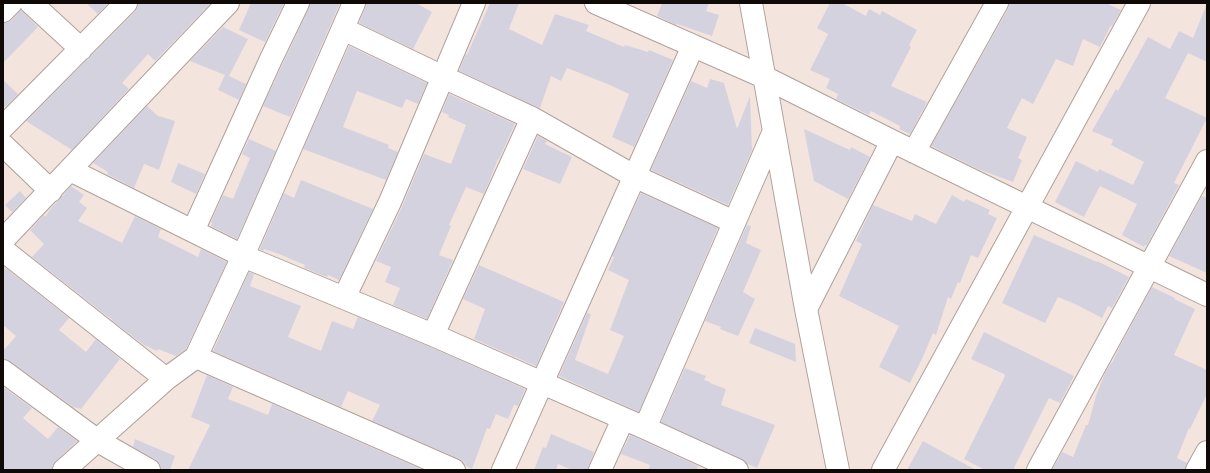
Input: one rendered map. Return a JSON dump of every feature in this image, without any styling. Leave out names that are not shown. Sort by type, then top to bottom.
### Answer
[{"type":"street","points":[[3,11],[11,3]]},
{"type":"street","points":[[31,3],[80,49]]},
{"type":"street","points":[[3,127],[126,3]]},
{"type":"street","points":[[3,240],[228,3]]},
{"type":"street","points":[[193,231],[298,3]]},
{"type":"street","points":[[64,470],[166,379],[196,357],[243,256],[354,3]]},
{"type":"street","points":[[344,298],[390,202],[474,3]]},
{"type":"street","points":[[596,3],[764,77],[1207,295]]},
{"type":"street","points":[[751,3],[806,309],[838,470]]},
{"type":"street","points":[[914,152],[998,3]]},
{"type":"street","points":[[883,470],[1139,3]]},
{"type":"street","points":[[343,29],[532,118],[634,176],[734,222]]},
{"type":"street","points":[[502,470],[692,46]]},
{"type":"street","points":[[433,335],[532,118]]},
{"type":"street","points":[[644,428],[774,131]]},
{"type":"street","points":[[806,309],[892,141]]},
{"type":"street","points":[[3,145],[51,191]]},
{"type":"street","points":[[1038,470],[1207,161]]},
{"type":"street","points":[[70,170],[243,256],[433,335],[737,470]]},
{"type":"street","points":[[3,250],[166,379]]},
{"type":"street","points":[[196,357],[454,470]]},
{"type":"street","points":[[3,372],[98,441],[149,470]]},
{"type":"street","points":[[600,470],[623,419]]},
{"type":"street","points":[[1197,470],[1207,452]]},
{"type":"building","points":[[86,3],[108,3],[98,14]]},
{"type":"building","points":[[138,3],[211,3],[155,61],[148,54],[122,83],[129,89],[72,150],[26,121],[135,12],[138,7]]},
{"type":"building","points":[[251,3],[284,3],[265,42],[239,30]]},
{"type":"building","points":[[310,3],[340,3],[290,117],[263,106]]},
{"type":"building","points":[[366,3],[416,3],[432,12],[413,49],[359,23]]},
{"type":"building","points":[[490,3],[519,3],[509,29],[542,45],[555,14],[589,25],[586,31],[624,47],[625,45],[648,52],[649,50],[673,60],[634,147],[612,137],[629,94],[610,85],[567,68],[561,81],[551,76],[540,108],[459,71]]},
{"type":"building","points":[[662,3],[709,3],[706,11],[719,15],[712,36],[677,24],[676,25],[657,16]]},
{"type":"building","points":[[830,3],[842,3],[866,16],[869,9],[880,15],[882,11],[917,30],[909,45],[911,47],[891,86],[927,102],[910,134],[899,129],[900,126],[871,111],[869,115],[836,99],[838,94],[826,88],[830,79],[810,70],[828,34],[817,28]]},
{"type":"building","points":[[1009,3],[1106,3],[1121,10],[1112,26],[1111,25],[1100,47],[1083,39],[1073,66],[1056,59],[1033,104],[1022,98],[1007,128],[1027,137],[1018,158],[1022,160],[1013,182],[978,169],[931,146],[1008,9]]},
{"type":"building","points":[[1206,6],[1207,62],[1188,53],[1165,98],[1207,118],[1174,183],[1179,185],[1147,245],[1144,247],[1122,235],[1137,204],[1100,186],[1084,217],[1055,202],[1076,161],[1098,172],[1099,169],[1133,185],[1144,162],[1111,145],[1113,140],[1092,131],[1116,89],[1118,91],[1148,37],[1170,49],[1179,31],[1193,38]]},
{"type":"building","points":[[21,10],[38,27],[3,63],[3,23],[7,23],[12,20]]},
{"type":"building","points":[[223,27],[248,39],[229,76],[246,84],[239,100],[218,90],[225,75],[190,61]]},
{"type":"building","points":[[349,46],[427,83],[418,104],[406,99],[402,108],[357,91],[343,127],[389,145],[388,148],[398,152],[386,180],[303,149]]},
{"type":"building","points":[[710,79],[724,83],[737,129],[750,96],[752,150],[728,205],[651,170],[691,81],[707,88]]},
{"type":"building","points":[[3,80],[18,94],[5,107],[3,106]]},
{"type":"building","points":[[449,94],[515,124],[498,159],[484,194],[466,187],[449,225],[451,226],[439,255],[453,260],[427,319],[393,305],[400,288],[385,282],[391,267],[376,261],[402,207],[424,154],[451,164],[466,125],[448,117],[449,115],[442,112]]},
{"type":"building","points":[[147,106],[159,117],[175,121],[159,170],[144,164],[134,188],[107,174],[108,172],[93,163]]},
{"type":"building","points":[[804,129],[850,150],[851,147],[870,157],[848,199],[814,181]]},
{"type":"building","points":[[538,136],[547,141],[545,144],[572,157],[560,184],[523,169]]},
{"type":"building","points":[[249,139],[276,151],[237,239],[211,226],[211,222],[223,195],[233,199],[250,158],[242,154]]},
{"type":"building","points":[[178,163],[205,174],[196,194],[171,182]]},
{"type":"building","points":[[301,180],[373,209],[339,280],[304,268],[305,265],[279,254],[260,249],[284,193],[294,198]]},
{"type":"building","points":[[71,186],[84,195],[79,202],[87,208],[78,221],[122,243],[135,216],[161,229],[158,237],[198,257],[201,249],[227,262],[186,349],[176,356],[158,349],[157,351],[144,345],[32,257],[44,244],[30,230],[44,215],[45,217]]},
{"type":"building","points":[[20,191],[26,198],[12,212],[5,205]]},
{"type":"building","points":[[641,193],[718,228],[639,412],[559,376],[587,313],[591,314],[575,360],[608,374],[624,336],[610,330],[629,280],[608,270],[614,257],[612,256]]},
{"type":"building","points":[[952,195],[964,202],[966,199],[990,210],[988,214],[997,218],[978,258],[971,255],[960,283],[958,282],[951,299],[948,297],[936,335],[933,333],[910,383],[879,367],[899,326],[839,296],[862,244],[856,241],[873,205],[912,221],[915,214],[936,224]]},
{"type":"building","points":[[1202,196],[1207,198],[1207,273],[1169,256]]},
{"type":"building","points":[[747,225],[751,226],[746,243],[761,250],[743,292],[755,299],[738,336],[705,321]]},
{"type":"building","points":[[1034,235],[1097,261],[1129,277],[1112,308],[1108,306],[1102,318],[1058,297],[1045,323],[1002,303]]},
{"type":"building","points":[[479,265],[564,302],[536,366],[474,339],[485,309],[463,299]]},
{"type":"building","points":[[3,266],[69,318],[59,330],[86,352],[96,339],[120,359],[81,409],[73,407],[10,361],[3,359],[3,351],[16,336],[3,325]]},
{"type":"building","points":[[249,272],[254,274],[250,286],[301,306],[288,337],[321,351],[332,321],[353,329],[358,317],[525,389],[518,406],[514,405],[508,419],[496,414],[490,429],[487,428],[472,469],[466,466],[464,462],[459,459],[372,421],[380,405],[348,391],[341,407],[213,351]]},
{"type":"building","points":[[1152,287],[1195,309],[1174,355],[1207,370],[1207,394],[1190,429],[1189,428],[1177,458],[1187,463],[1185,470],[1052,470],[1062,452],[1073,457],[1086,425],[1088,425],[1096,396],[1105,373],[1112,363]]},
{"type":"building","points":[[755,328],[795,344],[796,362],[749,343]]},
{"type":"building","points":[[984,332],[1074,376],[1060,403],[1049,398],[1013,470],[985,470],[964,459],[1005,376],[1004,374],[971,359]]},
{"type":"building","points":[[685,368],[706,376],[704,380],[726,389],[721,405],[775,425],[757,468],[748,464],[742,459],[661,422]]},
{"type":"building","points":[[207,375],[233,387],[228,399],[268,415],[272,404],[423,470],[188,470],[210,425],[191,417]]},
{"type":"building","points":[[3,387],[32,408],[23,418],[48,439],[58,427],[77,441],[56,461],[52,466],[52,470],[3,470]]},
{"type":"building","points":[[551,434],[594,452],[588,470],[572,470],[558,464],[556,470],[534,470],[543,447],[546,448]]},
{"type":"building","points":[[630,435],[698,466],[697,470],[648,470],[650,465],[621,454]]},
{"type":"building","points":[[135,439],[175,456],[170,470],[161,470],[160,464],[155,459],[133,447]]},
{"type":"building","points":[[923,441],[976,470],[907,470]]}]
